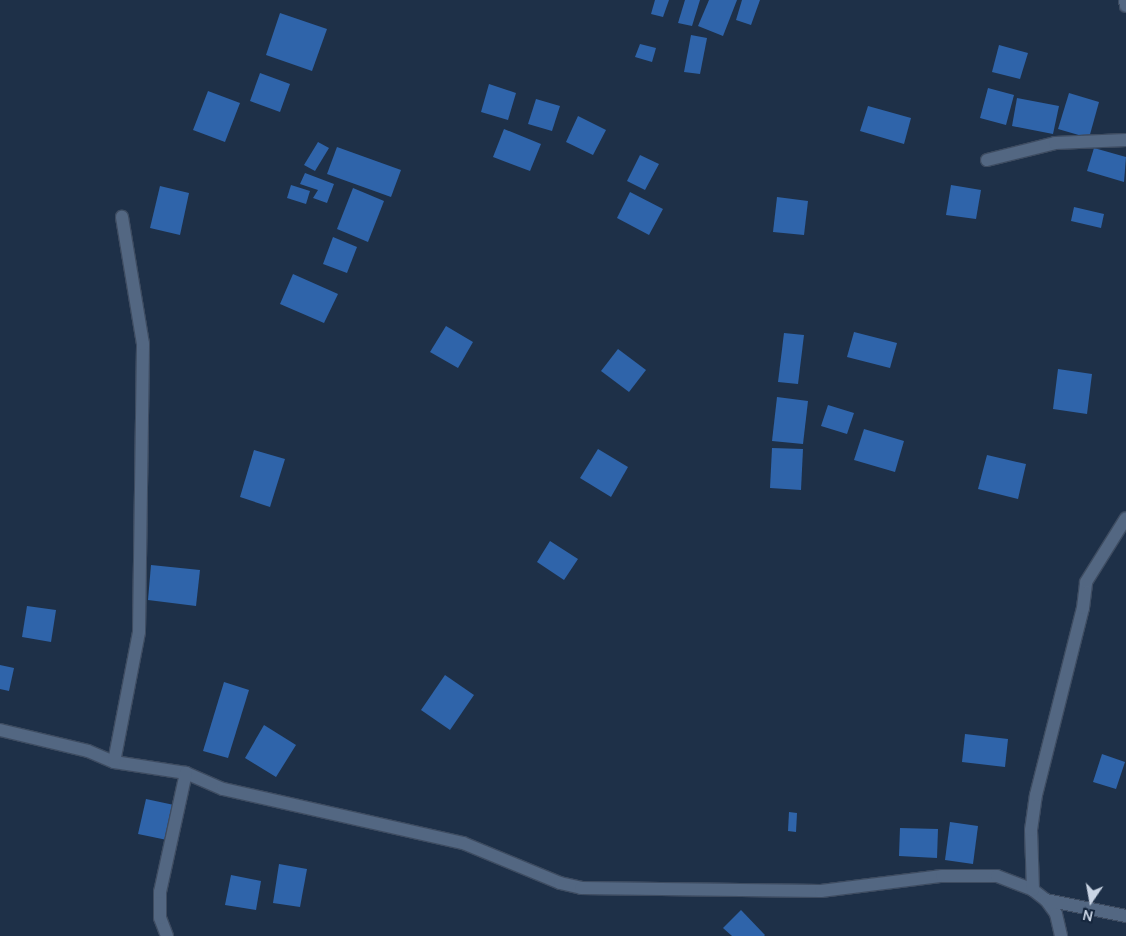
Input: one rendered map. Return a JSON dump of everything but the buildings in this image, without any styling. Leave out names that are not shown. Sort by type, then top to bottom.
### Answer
[{"type":"street","points":[[1124,0],[1126,6]]},
{"type":"street","points":[[987,160],[1055,143],[1126,140]]},
{"type":"street","points":[[114,762],[139,632],[143,354],[122,217]]},
{"type":"street","points":[[1033,890],[1031,830],[1036,795],[1081,617],[1086,582],[1126,518]]},
{"type":"street","points":[[0,730],[88,751],[114,762],[186,773],[223,789],[462,843],[560,883],[581,888],[821,891],[942,876],[997,876],[1033,890],[1046,900],[1056,914],[1061,936]]},
{"type":"street","points":[[166,936],[160,918],[160,892],[186,773]]},
{"type":"street","points":[[1046,900],[1126,916]]}]
